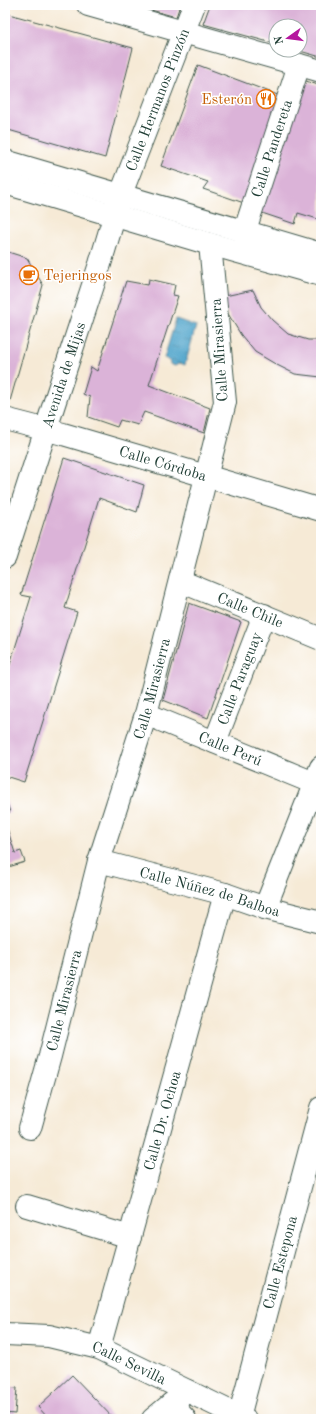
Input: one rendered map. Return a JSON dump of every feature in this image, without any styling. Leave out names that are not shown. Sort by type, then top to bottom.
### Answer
[{"type":"street","points":[[88,5],[321,71]]},
{"type":"street","name":"Calle Hermanos Pinzón","points":[[121,194],[194,5]]},
{"type":"street","name":"Calle Pandereta","points":[[244,233],[299,65]]},
{"type":"street","points":[[5,161],[79,184],[121,194],[244,233],[321,254]]},
{"type":"street","points":[[5,183],[210,244],[321,275]]},
{"type":"street","name":"Avenida de Mijas","points":[[5,557],[100,264],[121,194]]},
{"type":"street","name":"Calle Mirasierra","points":[[30,1128],[50,1056],[99,862],[146,714],[225,402],[210,244]]},
{"type":"street","name":"Calle Córdoba","points":[[5,419],[46,429],[321,510]]},
{"type":"street","name":"Calle Chile","points":[[180,581],[321,639]]},
{"type":"street","name":"Calle Paraguay","points":[[215,742],[264,615]]},
{"type":"street","name":"Calle Perú","points":[[146,714],[215,742],[318,775]]},
{"type":"street","points":[[265,908],[318,775]]},
{"type":"street","name":"Calle Núñez de Balboa","points":[[99,862],[225,894],[265,908],[321,922]]},
{"type":"street","name":"Calle Dr. Ochoa","points":[[99,1348],[225,894]]},
{"type":"street","name":"Calle Estepona","points":[[242,1418],[321,1108]]},
{"type":"street","points":[[27,1206],[130,1237]]},
{"type":"street","name":"Calle Sevilla","points":[[5,1334],[49,1336],[99,1348],[181,1405],[242,1418]]},
{"type":"street","points":[[153,1419],[181,1405]]},
{"type":"water","points":[[176,319],[196,326],[185,365],[180,363],[175,366],[170,364],[169,360],[164,358]]},
{"type":"building","points":[[133,5],[180,5],[176,17]]},
{"type":"building","points":[[210,5],[321,5],[321,57],[308,53],[308,18],[268,18],[268,42],[203,24]]},
{"type":"building","points":[[5,13],[133,48],[105,158],[5,129]]},
{"type":"building","points":[[198,65],[283,97],[247,204],[203,189],[208,182],[161,166]]},
{"type":"building","points":[[303,80],[321,86],[321,220],[298,213],[295,224],[256,211]]},
{"type":"building","points":[[5,251],[27,258],[43,285],[10,401],[5,400]]},
{"type":"building","points":[[149,279],[175,285],[173,295],[178,296],[149,385],[210,408],[204,433],[144,412],[138,425],[120,420],[117,427],[88,417],[90,397],[83,394],[91,367],[97,371],[126,281],[148,285]]},
{"type":"building","points":[[253,290],[261,307],[272,320],[288,334],[308,340],[321,340],[321,377],[295,374],[277,365],[255,352],[241,335],[220,297]]},
{"type":"building","points":[[64,458],[144,485],[137,512],[99,498],[65,608],[77,612],[24,782],[5,776],[5,680],[31,597],[21,595]]},
{"type":"building","points":[[189,603],[241,622],[208,718],[163,700]]},
{"type":"building","points":[[5,798],[10,812],[5,814]]},
{"type":"building","points":[[5,822],[15,853],[21,851],[25,862],[5,868]]},
{"type":"building","points":[[72,1375],[114,1419],[49,1419],[38,1407]]},
{"type":"building","points":[[5,1387],[17,1388],[15,1414],[5,1413]]},
{"type":"place","name":"Esterón","points":[[266,99]]},
{"type":"place","name":"Tejeringos","points":[[29,275]]}]
